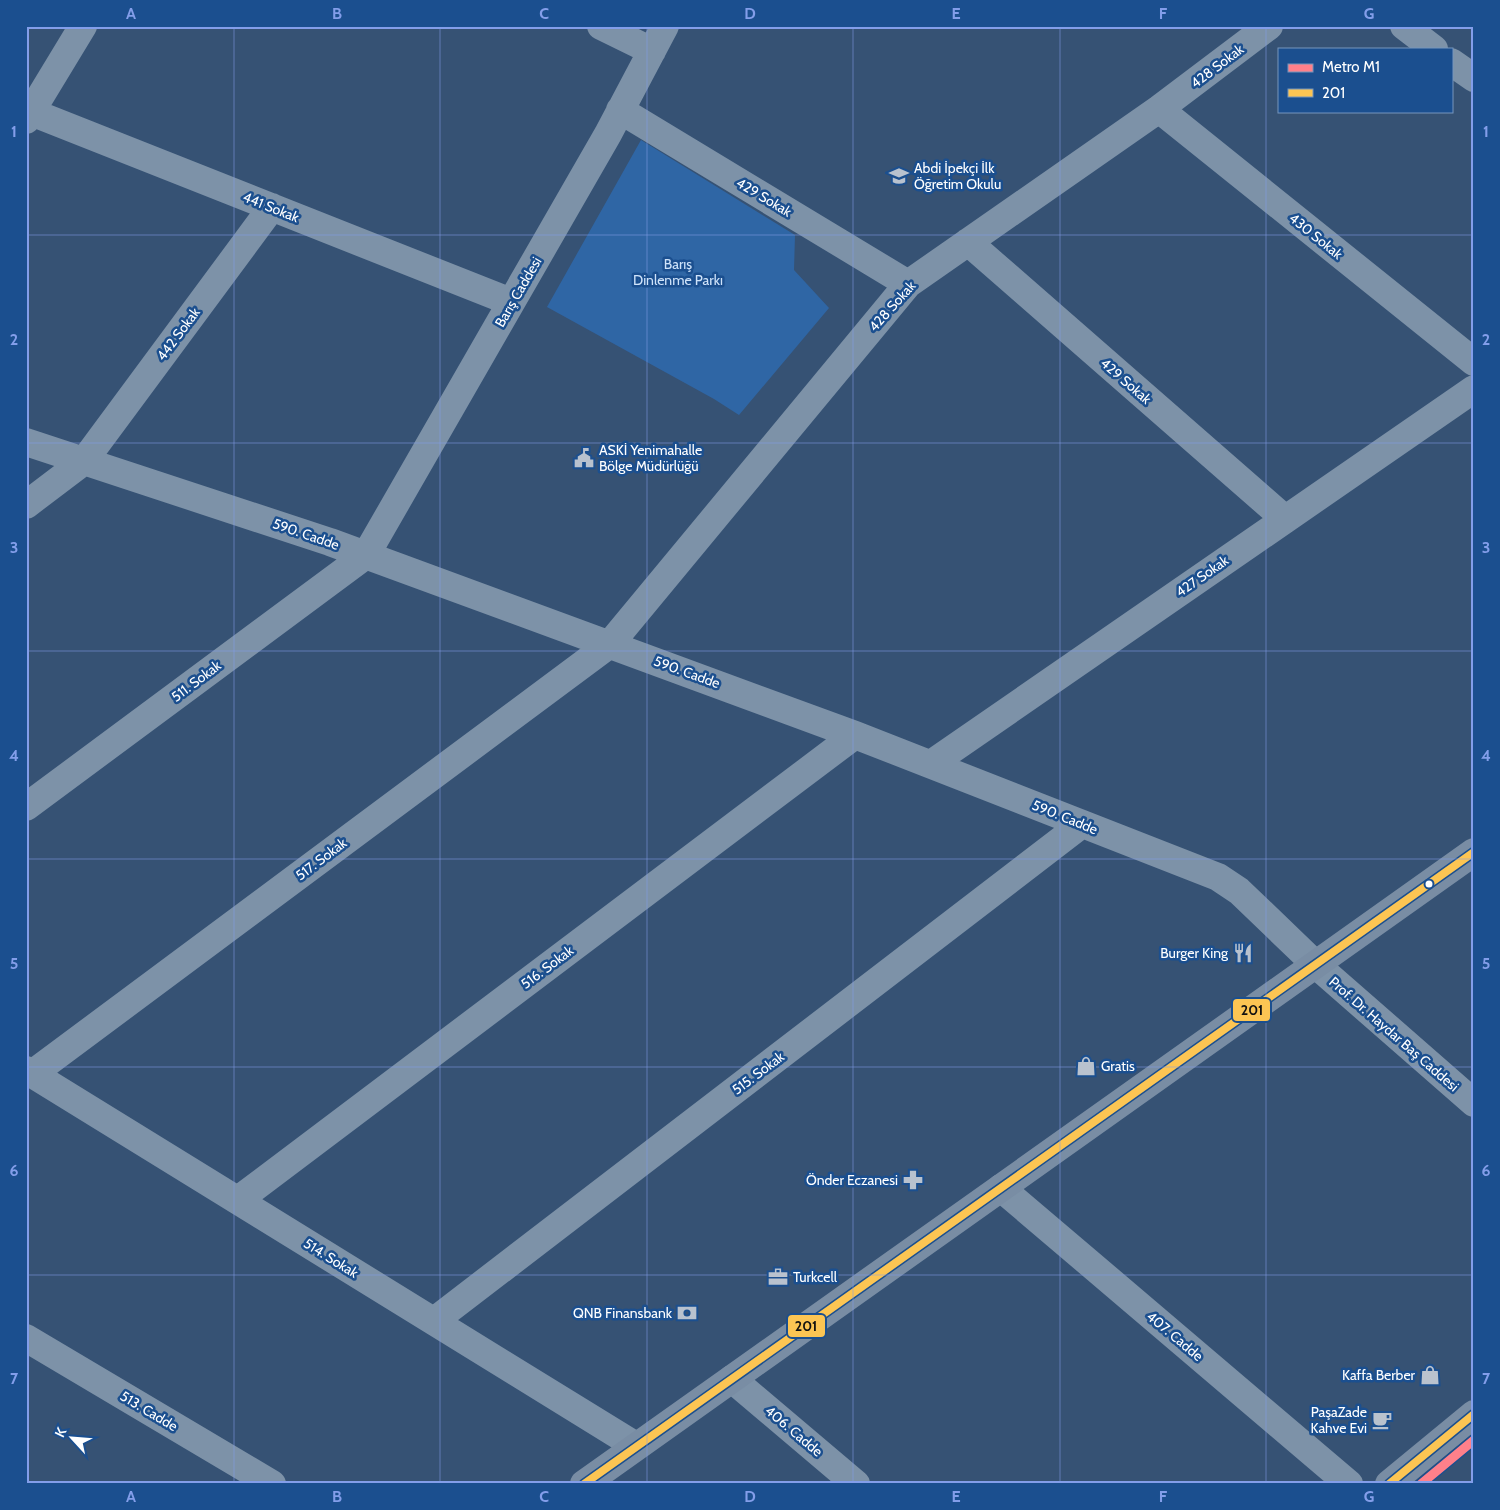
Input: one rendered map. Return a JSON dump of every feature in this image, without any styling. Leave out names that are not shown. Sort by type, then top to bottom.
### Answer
[{"type":"main road","points":[[584,1484],[1474,852]]},
{"type":"main road","points":[[1389,1484],[1474,1414]]},
{"type":"street","points":[[29,116],[83,26]]},
{"type":"street","points":[[601,26],[652,51]]},
{"type":"street","name":"Barış Caddesi","points":[[366,555],[620,110],[665,26]]},
{"type":"street","name":"428 Sokak","points":[[610,644],[908,284],[1159,109],[1269,26]]},
{"type":"street","points":[[1404,26],[1433,48]]},
{"type":"street","points":[[1452,63],[1474,78]]},
{"type":"street","name":"430 Sokak","points":[[1159,109],[1474,362]]},
{"type":"street","name":"429 Sokak","points":[[620,110],[908,284]]},
{"type":"street","name":"441 Sokak","points":[[29,116],[272,207],[511,302]]},
{"type":"street","name":"442 Sokak","points":[[26,505],[84,461],[272,207]]},
{"type":"street","name":"429 Sokak","points":[[968,242],[1285,519]]},
{"type":"street","name":"427 Sokak","points":[[931,764],[1474,389]]},
{"type":"street","name":"590. Cadde","points":[[26,442],[366,555],[610,644],[856,735],[1218,878],[1239,891],[1315,964]]},
{"type":"street","name":"511. Sokak","points":[[26,807],[366,555]]},
{"type":"street","name":"517. Sokak","points":[[29,1072],[610,644]]},
{"type":"street","name":"516. Sokak","points":[[238,1200],[856,735]]},
{"type":"street","name":"515. Sokak","points":[[434,1321],[1082,824]]},
{"type":"street","name":"Prof. Dr. Haydar Baş Caddesi","points":[[1315,964],[1474,1103]]},
{"type":"street","name":"514. Sokak","points":[[29,1072],[636,1446]]},
{"type":"street","name":"407. Cadde","points":[[1000,1188],[1349,1484]]},
{"type":"street","name":"513. Cadde","points":[[26,1338],[272,1484]]},
{"type":"street","name":"406. Cadde","points":[[732,1378],[856,1484]]},
{"type":"green space","name":"Barış Dinlenme Parkı","points":[[641,140],[795,235],[794,270],[829,308],[739,415],[714,399],[547,307]]},
{"type":"metro line","name":"M1","points":[[1421,1484],[1474,1440]]},
{"type":"transit line","name":"201","points":[[584,1484],[1474,852]]},
{"type":"transit line","name":"201","points":[[1389,1484],[1474,1414]]},
{"type":"place","name":"Abdi İpekçi İlk Öğretim Okulu","points":[[899,176]]},
{"type":"place","name":"ASKİ Yenimahalle Bölge Müdürlüğü","points":[[584,458]]},
{"type":"place","name":"Burger King","points":[[1243,953]]},
{"type":"place","name":"Gratis","points":[[1086,1066]]},
{"type":"place","name":"Önder Eczanesi","points":[[913,1180]]},
{"type":"place","name":"Turkcell","points":[[778,1277]]},
{"type":"place","name":"QNB Finansbank","points":[[687,1313]]},
{"type":"place","name":"Kaffa Berber","points":[[1430,1375]]},
{"type":"place","name":"PaşaZade Kahve Evi","points":[[1382,1420]]}]
